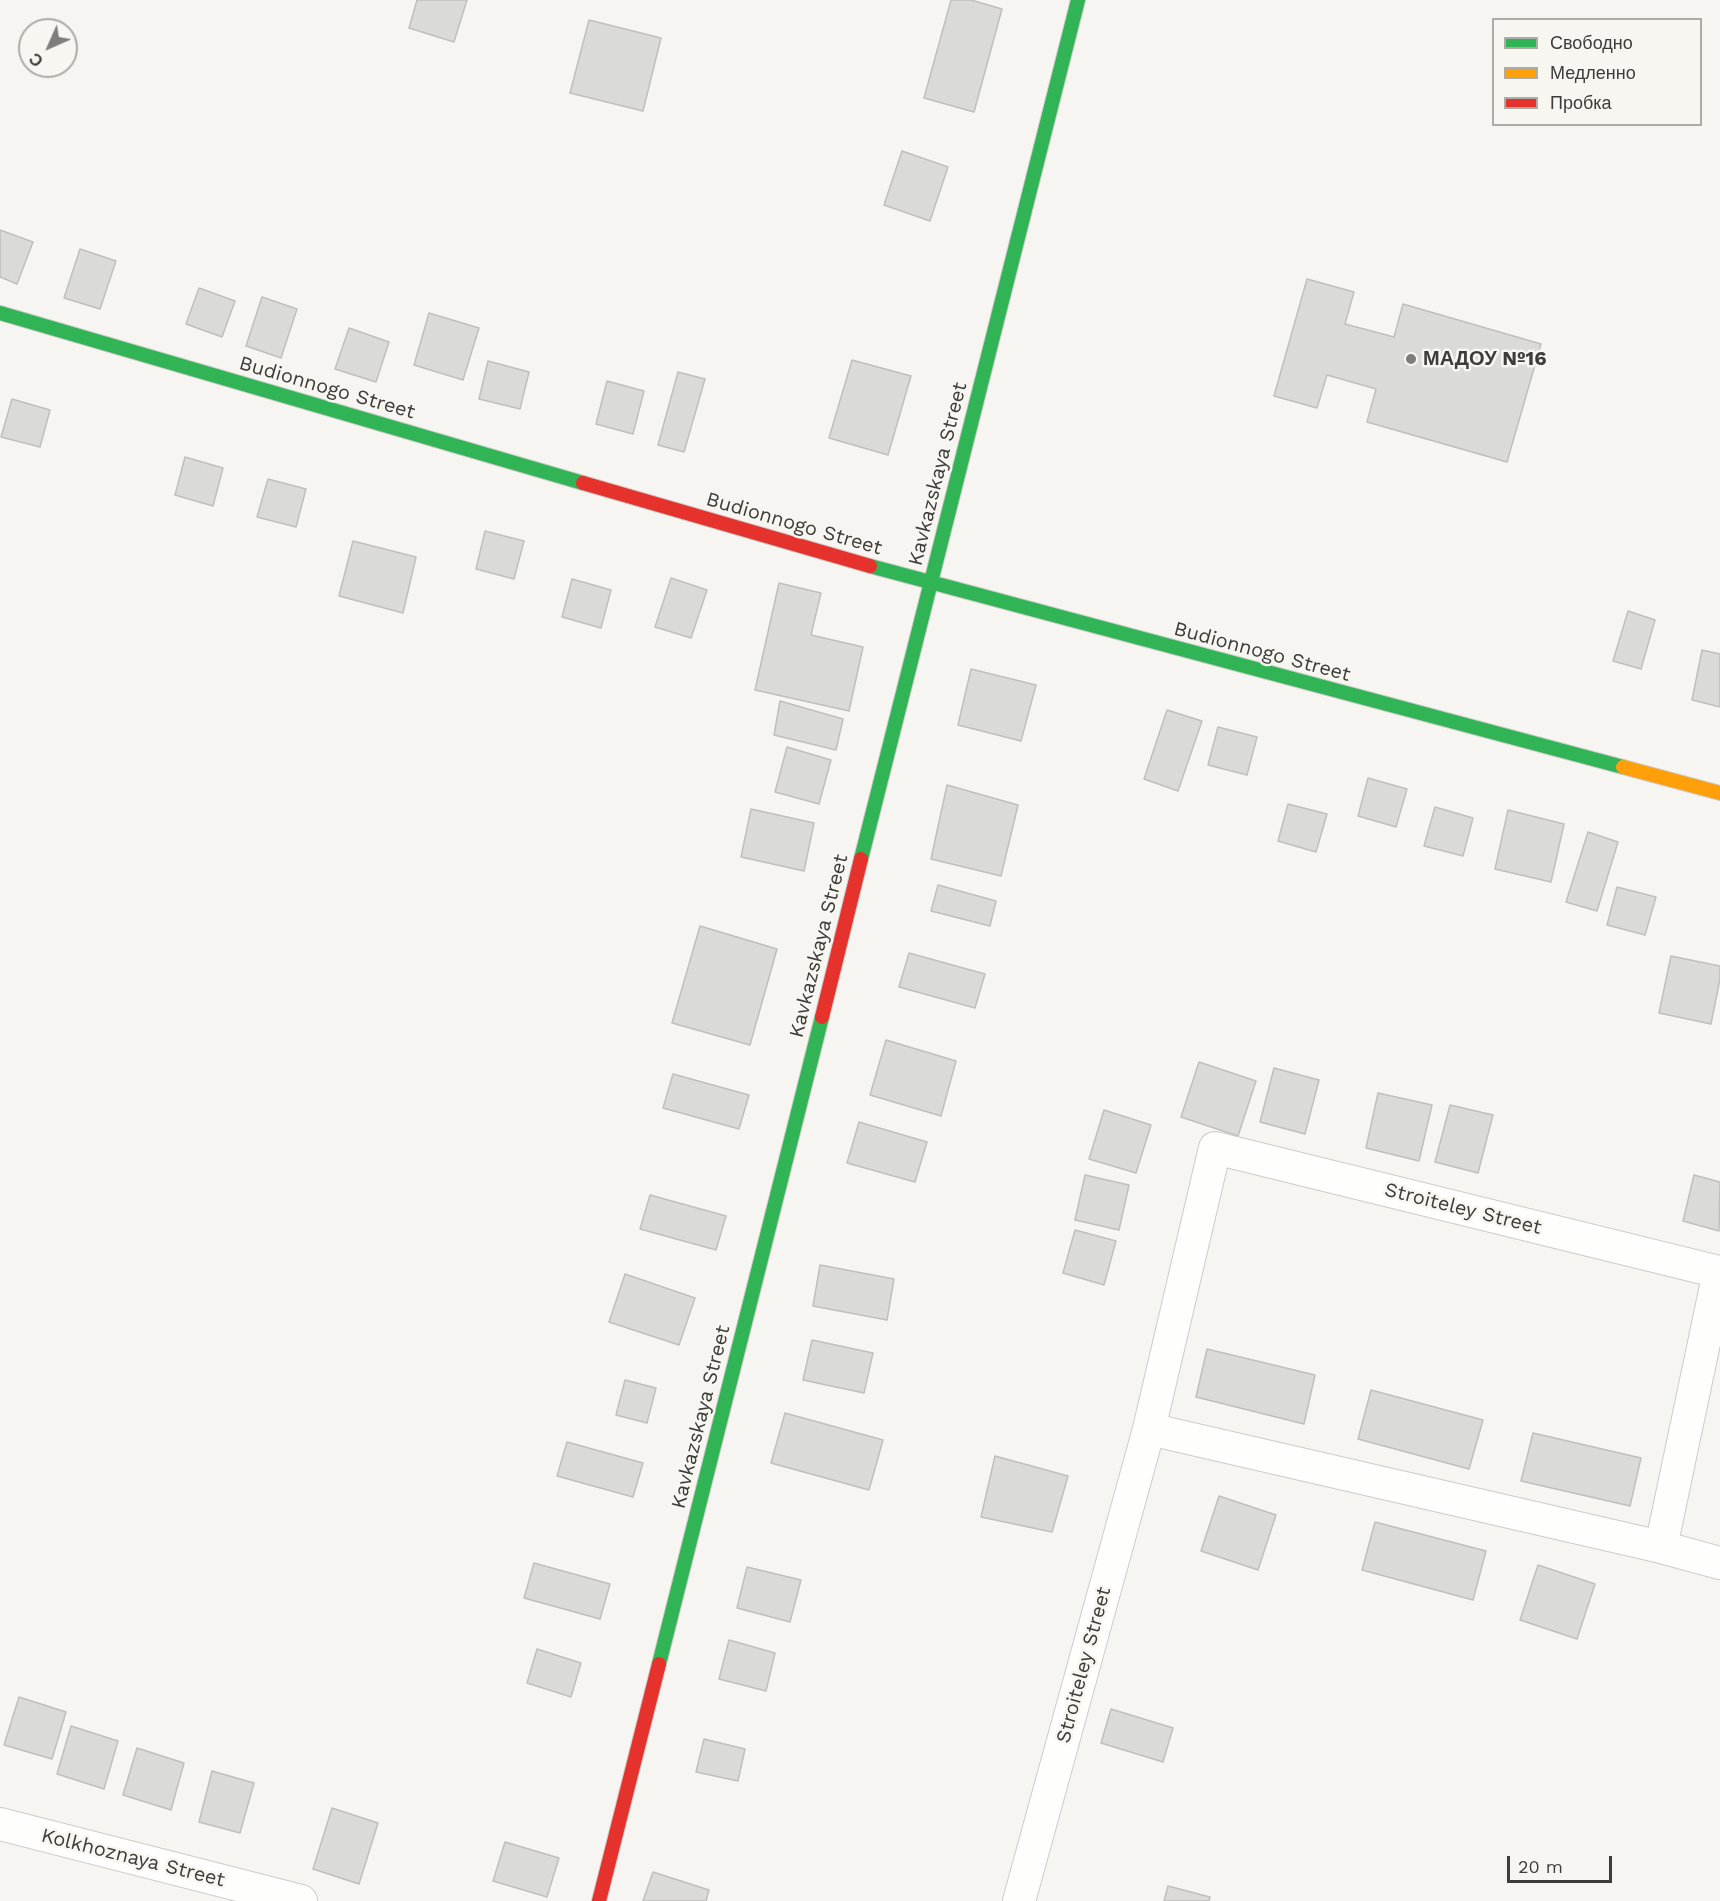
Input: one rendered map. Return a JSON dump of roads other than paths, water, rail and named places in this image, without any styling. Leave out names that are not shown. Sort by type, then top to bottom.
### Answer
[{"type":"street","name":"Kavkazskaya Street","points":[[599,1901],[1078,0]]},
{"type":"street","name":"Budionnogo Street","points":[[0,314],[930,584],[1720,793]]},
{"type":"street","name":"Stroiteley Street","points":[[1019,1901],[1149,1429],[1215,1148],[1719,1272],[1661,1548]]},
{"type":"street","points":[[1149,1429],[1720,1563]]},
{"type":"street","name":"Kolkhoznaya Street","points":[[0,1824],[301,1901]]},
{"type":"place","name":"МАДОУ №16","points":[[1411,359]]}]
